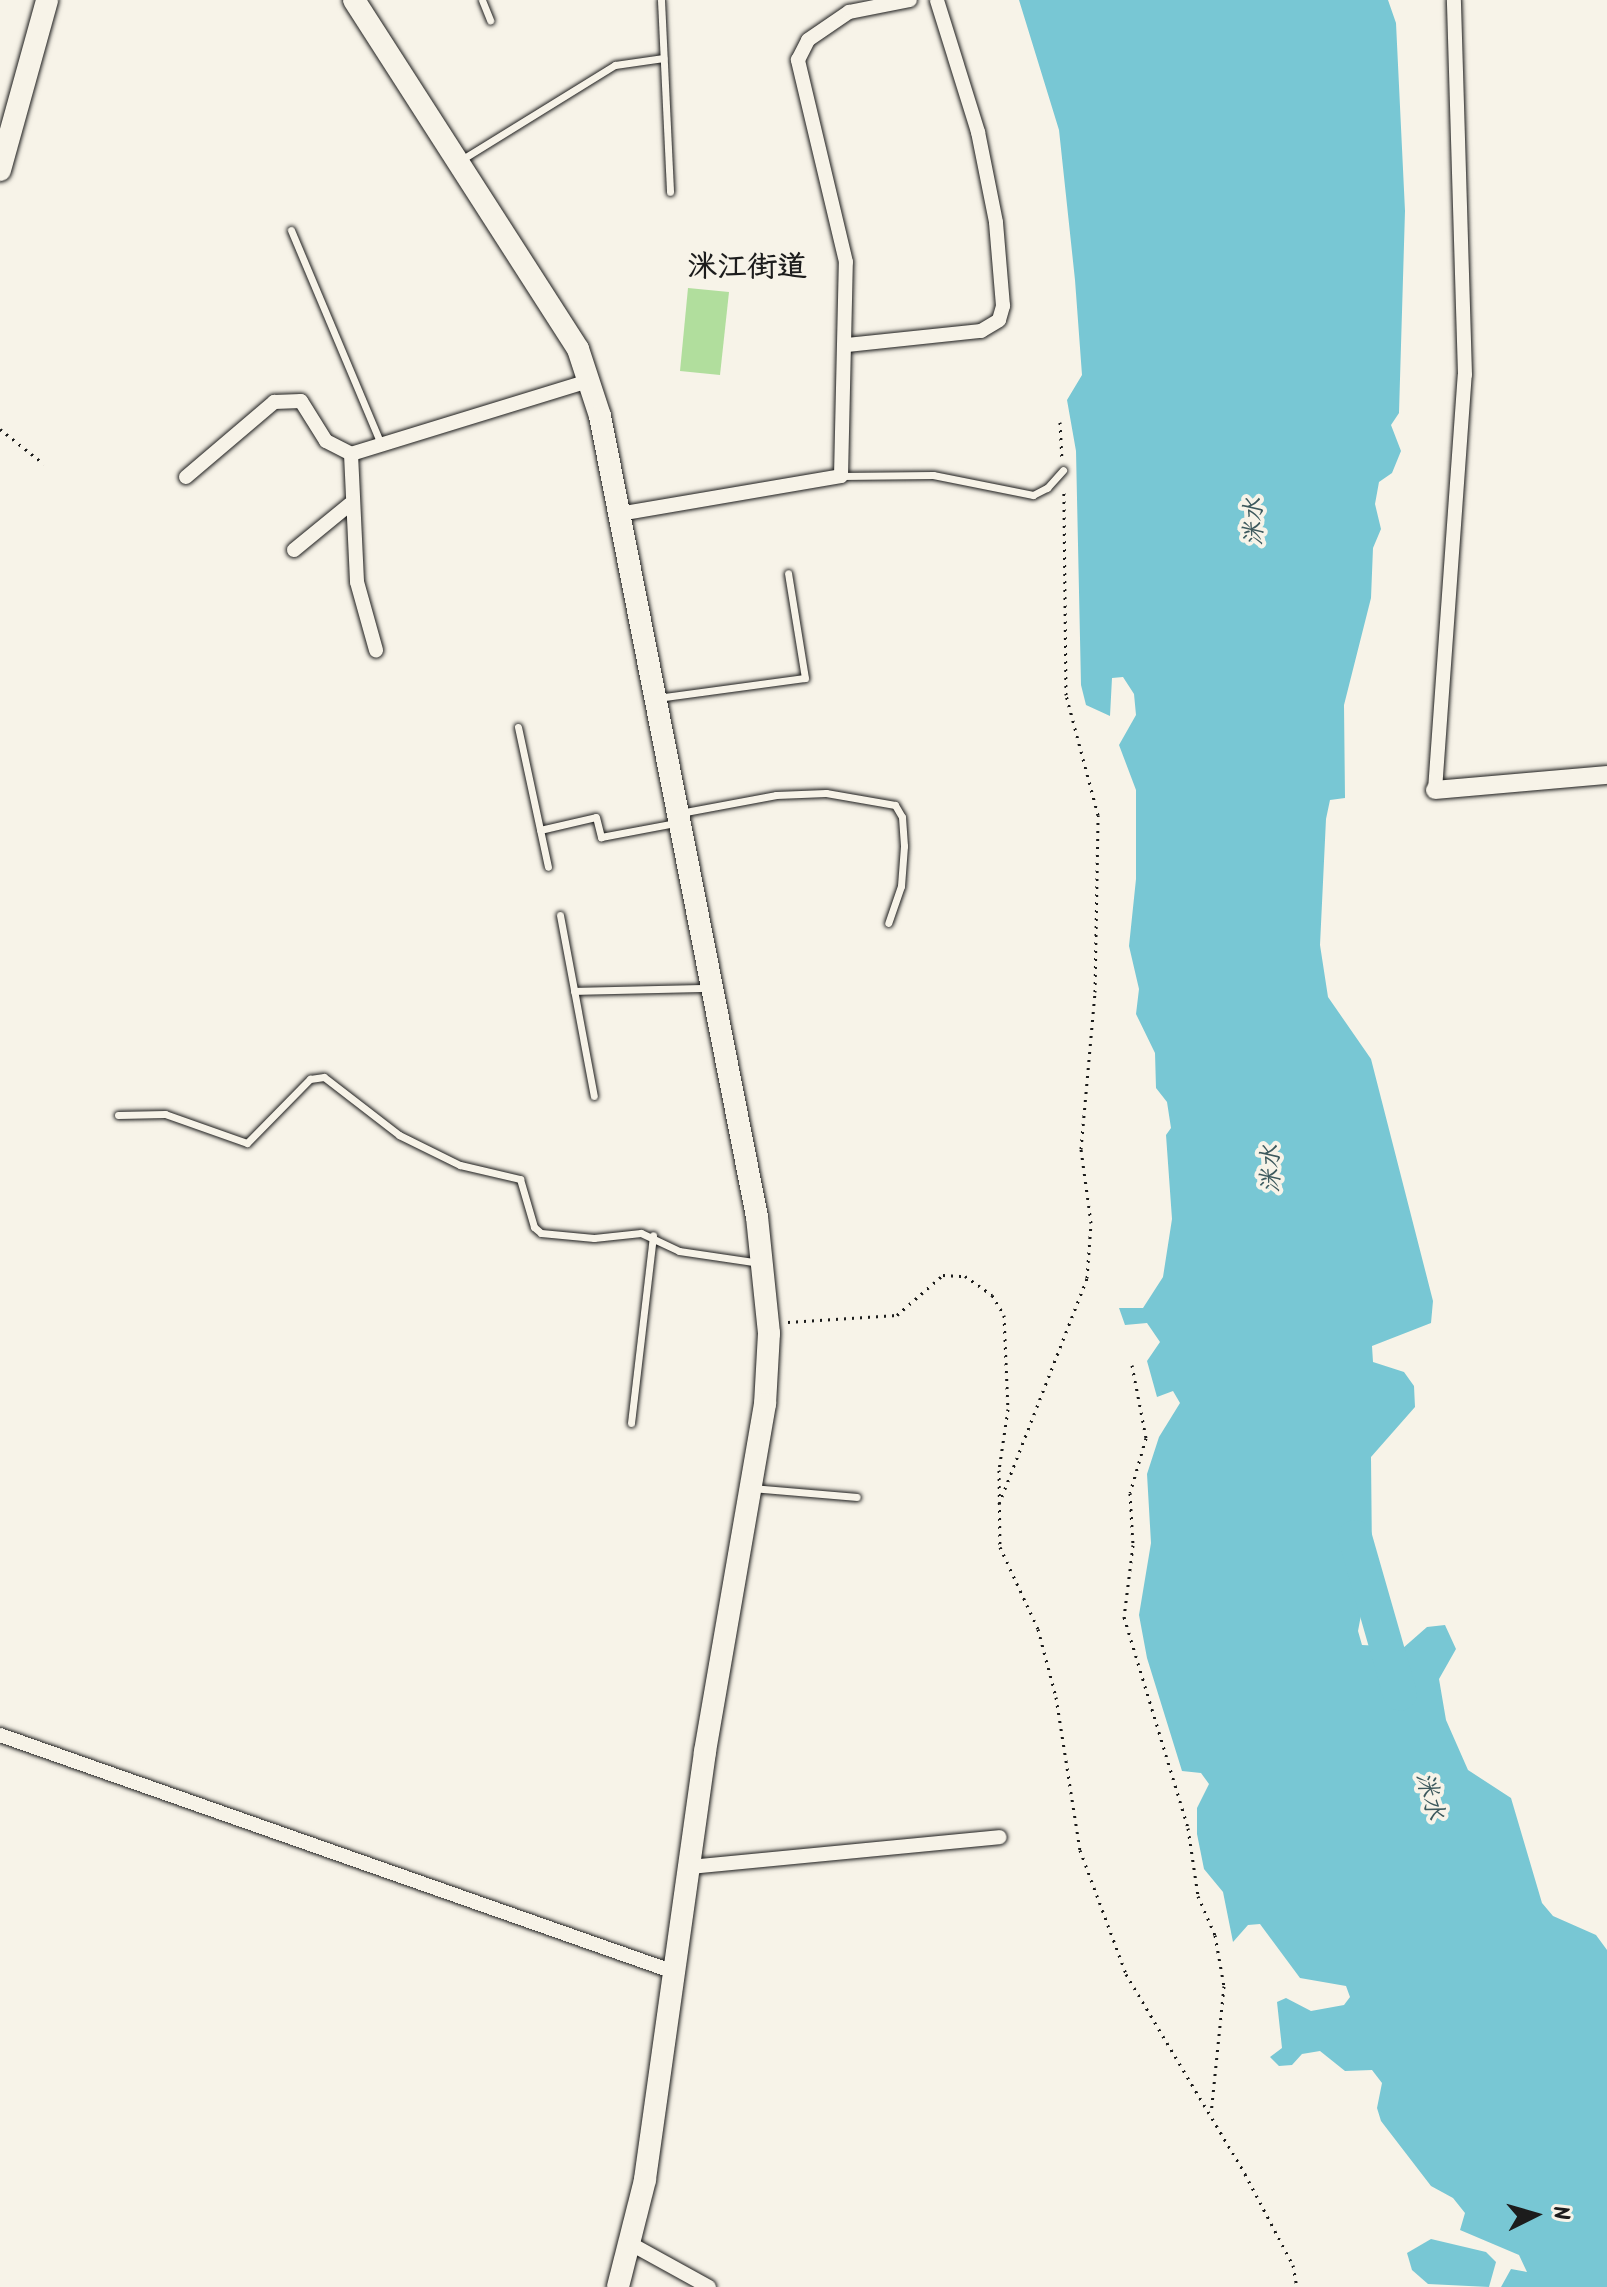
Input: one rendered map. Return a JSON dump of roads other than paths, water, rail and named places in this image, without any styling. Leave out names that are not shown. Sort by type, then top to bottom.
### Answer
[{"type":"main road","points":[[0,170],[47,0]]},
{"type":"main road","points":[[354,0],[578,349],[619,514],[712,988],[762,1263],[768,1322],[765,1404],[631,2244],[618,2287]]},
{"type":"street","points":[[619,514],[841,476],[847,345],[846,262],[798,60],[808,40],[849,12],[910,0]]},
{"type":"street","points":[[847,345],[981,331],[999,320],[1003,306],[996,222],[978,132],[937,0]]},
{"type":"street","points":[[1454,0],[1465,375],[1435,790],[1607,775]]},
{"type":"street","points":[[186,477],[285,398],[301,401],[326,441],[351,454],[380,442],[588,381]]},
{"type":"street","points":[[351,454],[350,504],[357,582],[376,650]]},
{"type":"street","points":[[294,550],[350,504]]},
{"type":"street","points":[[0,1735],[674,1972]]},
{"type":"street","points":[[689,1867],[1000,1837]]},
{"type":"street","points":[[631,2244],[709,2287]]},
{"type":"lane","points":[[482,0],[490,20]]},
{"type":"lane","points":[[661,0],[670,192]]},
{"type":"lane","points":[[457,163],[615,65],[663,58]]},
{"type":"lane","points":[[291,230],[380,442]]},
{"type":"lane","points":[[841,476],[933,475],[1033,495],[1047,488],[1063,470]]},
{"type":"lane","points":[[655,699],[805,678],[788,573]]},
{"type":"lane","points":[[518,727],[548,867]]},
{"type":"lane","points":[[540,830],[596,817],[601,837],[776,795],[826,793],[895,805],[902,817],[904,846],[901,886],[888,923]]},
{"type":"lane","points":[[560,915],[594,1096]]},
{"type":"lane","points":[[574,991],[712,988]]},
{"type":"lane","points":[[118,1115],[165,1114],[247,1143],[310,1079],[324,1077],[399,1135],[460,1165],[520,1179],[534,1227],[541,1233],[653,1235],[679,1251],[762,1263]]},
{"type":"lane","points":[[631,1423],[653,1235]]},
{"type":"lane","points":[[750,1488],[857,1497]]},
{"type":"water","points":[[1019,0],[1388,0],[1396,23],[1405,211],[1399,413],[1391,425],[1401,451],[1392,473],[1379,482],[1375,504],[1381,529],[1373,548],[1371,598],[1344,705],[1345,798],[1330,800],[1326,819],[1320,945],[1328,997],[1371,1059],[1433,1301],[1431,1323],[1372,1346],[1373,1362],[1404,1372],[1414,1386],[1415,1407],[1371,1457],[1372,1557],[1358,1631],[1362,1645],[1382,1646],[1394,1656],[1427,1627],[1445,1625],[1456,1649],[1439,1679],[1446,1720],[1468,1770],[1511,1798],[1542,1903],[1553,1916],[1596,1935],[1607,1950],[1607,2287],[1501,2287],[1511,2269],[1527,2272],[1519,2255],[1460,2230],[1465,2213],[1453,2198],[1431,2186],[1381,2121],[1377,2108],[1382,2083],[1372,2070],[1345,2071],[1320,2051],[1302,2054],[1292,2065],[1279,2066],[1270,2057],[1282,2048],[1277,2002],[1286,1998],[1311,2011],[1344,2005],[1350,1997],[1346,1986],[1300,1978],[1260,1924],[1248,1925],[1233,1942],[1223,1892],[1204,1869],[1197,1834],[1197,1808],[1209,1784],[1201,1773],[1182,1771],[1147,1658],[1139,1615],[1151,1543],[1147,1474],[1159,1437],[1180,1403],[1173,1391],[1157,1397],[1147,1361],[1160,1342],[1147,1323],[1125,1325],[1119,1308],[1143,1308],[1163,1277],[1172,1219],[1166,1135],[1171,1128],[1167,1102],[1156,1088],[1155,1053],[1136,1014],[1139,989],[1129,946],[1136,879],[1136,790],[1119,745],[1136,715],[1134,694],[1123,677],[1112,678],[1110,716],[1086,705],[1081,685],[1076,451],[1067,400],[1082,375],[1075,280],[1059,130]]},
{"type":"water","points":[[1431,2239],[1486,2252],[1496,2262],[1489,2287],[1428,2284],[1412,2270],[1407,2253]]},
{"type":"waterway","name":"洣水","points":[[1355,1537],[1400,1694]]},
{"type":"district","name":"洣江街道","points":[[747,268]]}]
